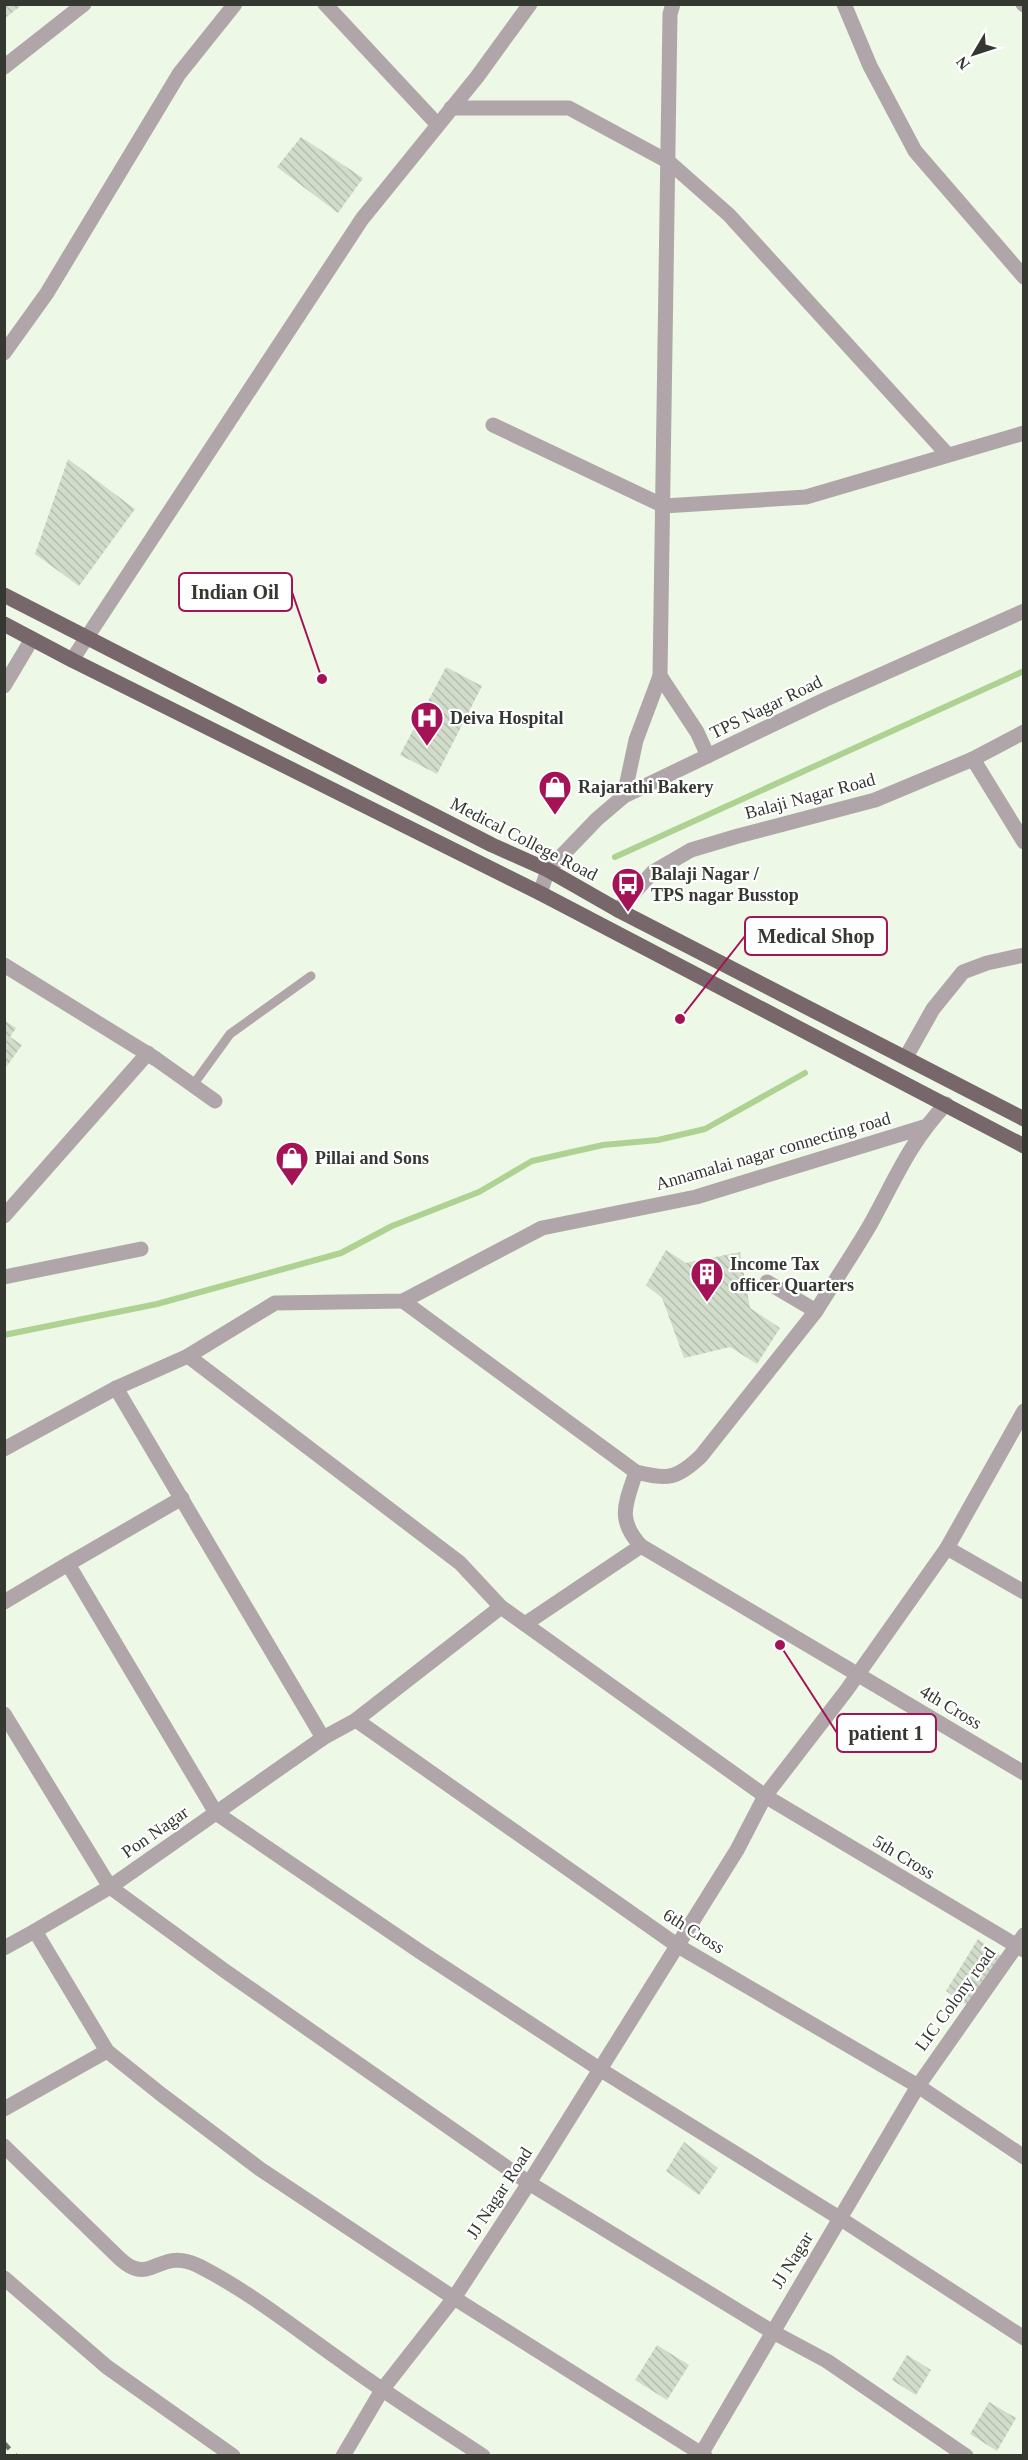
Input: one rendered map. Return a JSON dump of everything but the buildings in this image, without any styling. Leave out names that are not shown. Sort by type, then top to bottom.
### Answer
[{"type":"main road","name":"Medical College Road","points":[[4,595],[492,845],[548,870],[612,907],[1023,1119]]},
{"type":"main road","points":[[4,624],[540,893],[1023,1146]]},
{"type":"street","points":[[4,67],[84,4]]},
{"type":"street","points":[[4,353],[47,293],[178,74],[235,4]]},
{"type":"street","points":[[325,4],[437,124]]},
{"type":"street","points":[[72,660],[362,219],[477,77],[530,4]]},
{"type":"street","points":[[624,796],[636,740],[660,676],[670,14],[674,4]]},
{"type":"street","points":[[844,4],[870,66],[915,151],[1023,278]]},
{"type":"street","points":[[451,108],[569,108],[669,162],[729,216],[947,454]]},
{"type":"street","points":[[493,425],[664,506],[806,496],[1023,433]]},
{"type":"street","name":"TPS Nagar Road","points":[[548,870],[597,819],[624,796],[824,700],[1023,611]]},
{"type":"street","points":[[4,686],[32,639]]},
{"type":"street","points":[[660,676],[697,732],[708,756]]},
{"type":"street","name":"Balaji Nagar Road","points":[[612,907],[653,872],[691,850],[875,800],[973,759],[1023,732]]},
{"type":"street","points":[[973,759],[1023,842]]},
{"type":"street","points":[[540,893],[548,870]]},
{"type":"street","points":[[906,1057],[933,1009],[963,972],[987,963],[1023,955]]},
{"type":"street","points":[[4,965],[148,1053],[215,1101]]},
{"type":"street","points":[[4,1216],[148,1053]]},
{"type":"street","points":[[403,1301],[636,1472],[660,1478],[685,1472],[816,1311],[870,1225],[897,1172],[924,1127],[946,1104]]},
{"type":"street","name":"Annamalai nagar connecting road","points":[[4,1449],[116,1388],[188,1356],[275,1303],[403,1301],[542,1228],[696,1197],[924,1127]]},
{"type":"street","points":[[4,1277],[141,1249]]},
{"type":"street","points":[[767,1282],[816,1311]]},
{"type":"street","name":"5th Cross","points":[[188,1356],[460,1563],[501,1606],[765,1796],[1021,1944]]},
{"type":"street","points":[[116,1388],[323,1738]]},
{"type":"street","name":"JJ Nagar Road","points":[[343,2456],[382,2390],[454,2298],[529,2183],[678,1947],[737,1850],[765,1796],[858,1674],[947,1548],[1023,1411]]},
{"type":"street","points":[[525,1624],[641,1546],[630,1534],[624,1510],[636,1472]]},
{"type":"street","points":[[4,1602],[182,1498]]},
{"type":"street","name":"4th Cross","points":[[641,1546],[1023,1773]]},
{"type":"street","points":[[947,1548],[1023,1592]]},
{"type":"street","points":[[68,1564],[216,1813],[422,1953],[601,2070],[841,2219],[1023,2338]]},
{"type":"street","name":"Pon Nagar","points":[[4,1948],[110,1887],[323,1738],[356,1720],[501,1606]]},
{"type":"street","points":[[4,1714],[110,1887],[225,1971],[529,2183],[771,2331],[827,2361],[966,2456]]},
{"type":"street","name":"6th Cross","points":[[356,1720],[678,1947],[918,2086],[1023,2157]]},
{"type":"street","points":[[35,1931],[107,2051],[260,2169],[454,2298],[702,2455]]},
{"type":"street","name":"LIC Colony road","points":[[918,2086],[1021,1944]]},
{"type":"street","points":[[4,2109],[107,2051]]},
{"type":"street","name":"JJ Nagar","points":[[702,2455],[771,2331],[841,2219],[918,2086]]},
{"type":"street","points":[[4,2146],[128,2265],[144,2270],[170,2259],[179,2258],[200,2266],[254,2299],[382,2390],[483,2456]]},
{"type":"street","points":[[4,2278],[107,2367],[233,2456]]},
{"type":"lane","points":[[193,1085],[230,1034],[311,976]]},
{"type":"waterway","points":[[615,857],[1024,671]]},
{"type":"waterway","points":[[4,1335],[157,1304],[341,1253],[392,1226],[479,1192],[532,1161],[603,1145],[658,1140],[705,1129],[805,1073]]},
{"type":"railway","points":[[4,2443],[16,2456]]},
{"type":"place","name":"Indian Oil","points":[[322,679]]},
{"type":"place","name":"Deiva Hospital","points":[[427,747]]},
{"type":"place","name":"Rajarathi Bakery","points":[[555,816]]},
{"type":"place","name":"Balaji Nagar / TPS nagar Busstop","points":[[628,913]]},
{"type":"place","name":"Medical Shop","points":[[680,1019]]},
{"type":"place","name":"Pillai and Sons","points":[[292,1187]]},
{"type":"place","name":"Income Tax officer Quarters","points":[[707,1303]]},
{"type":"place","name":"patient 1","points":[[780,1645]]}]
